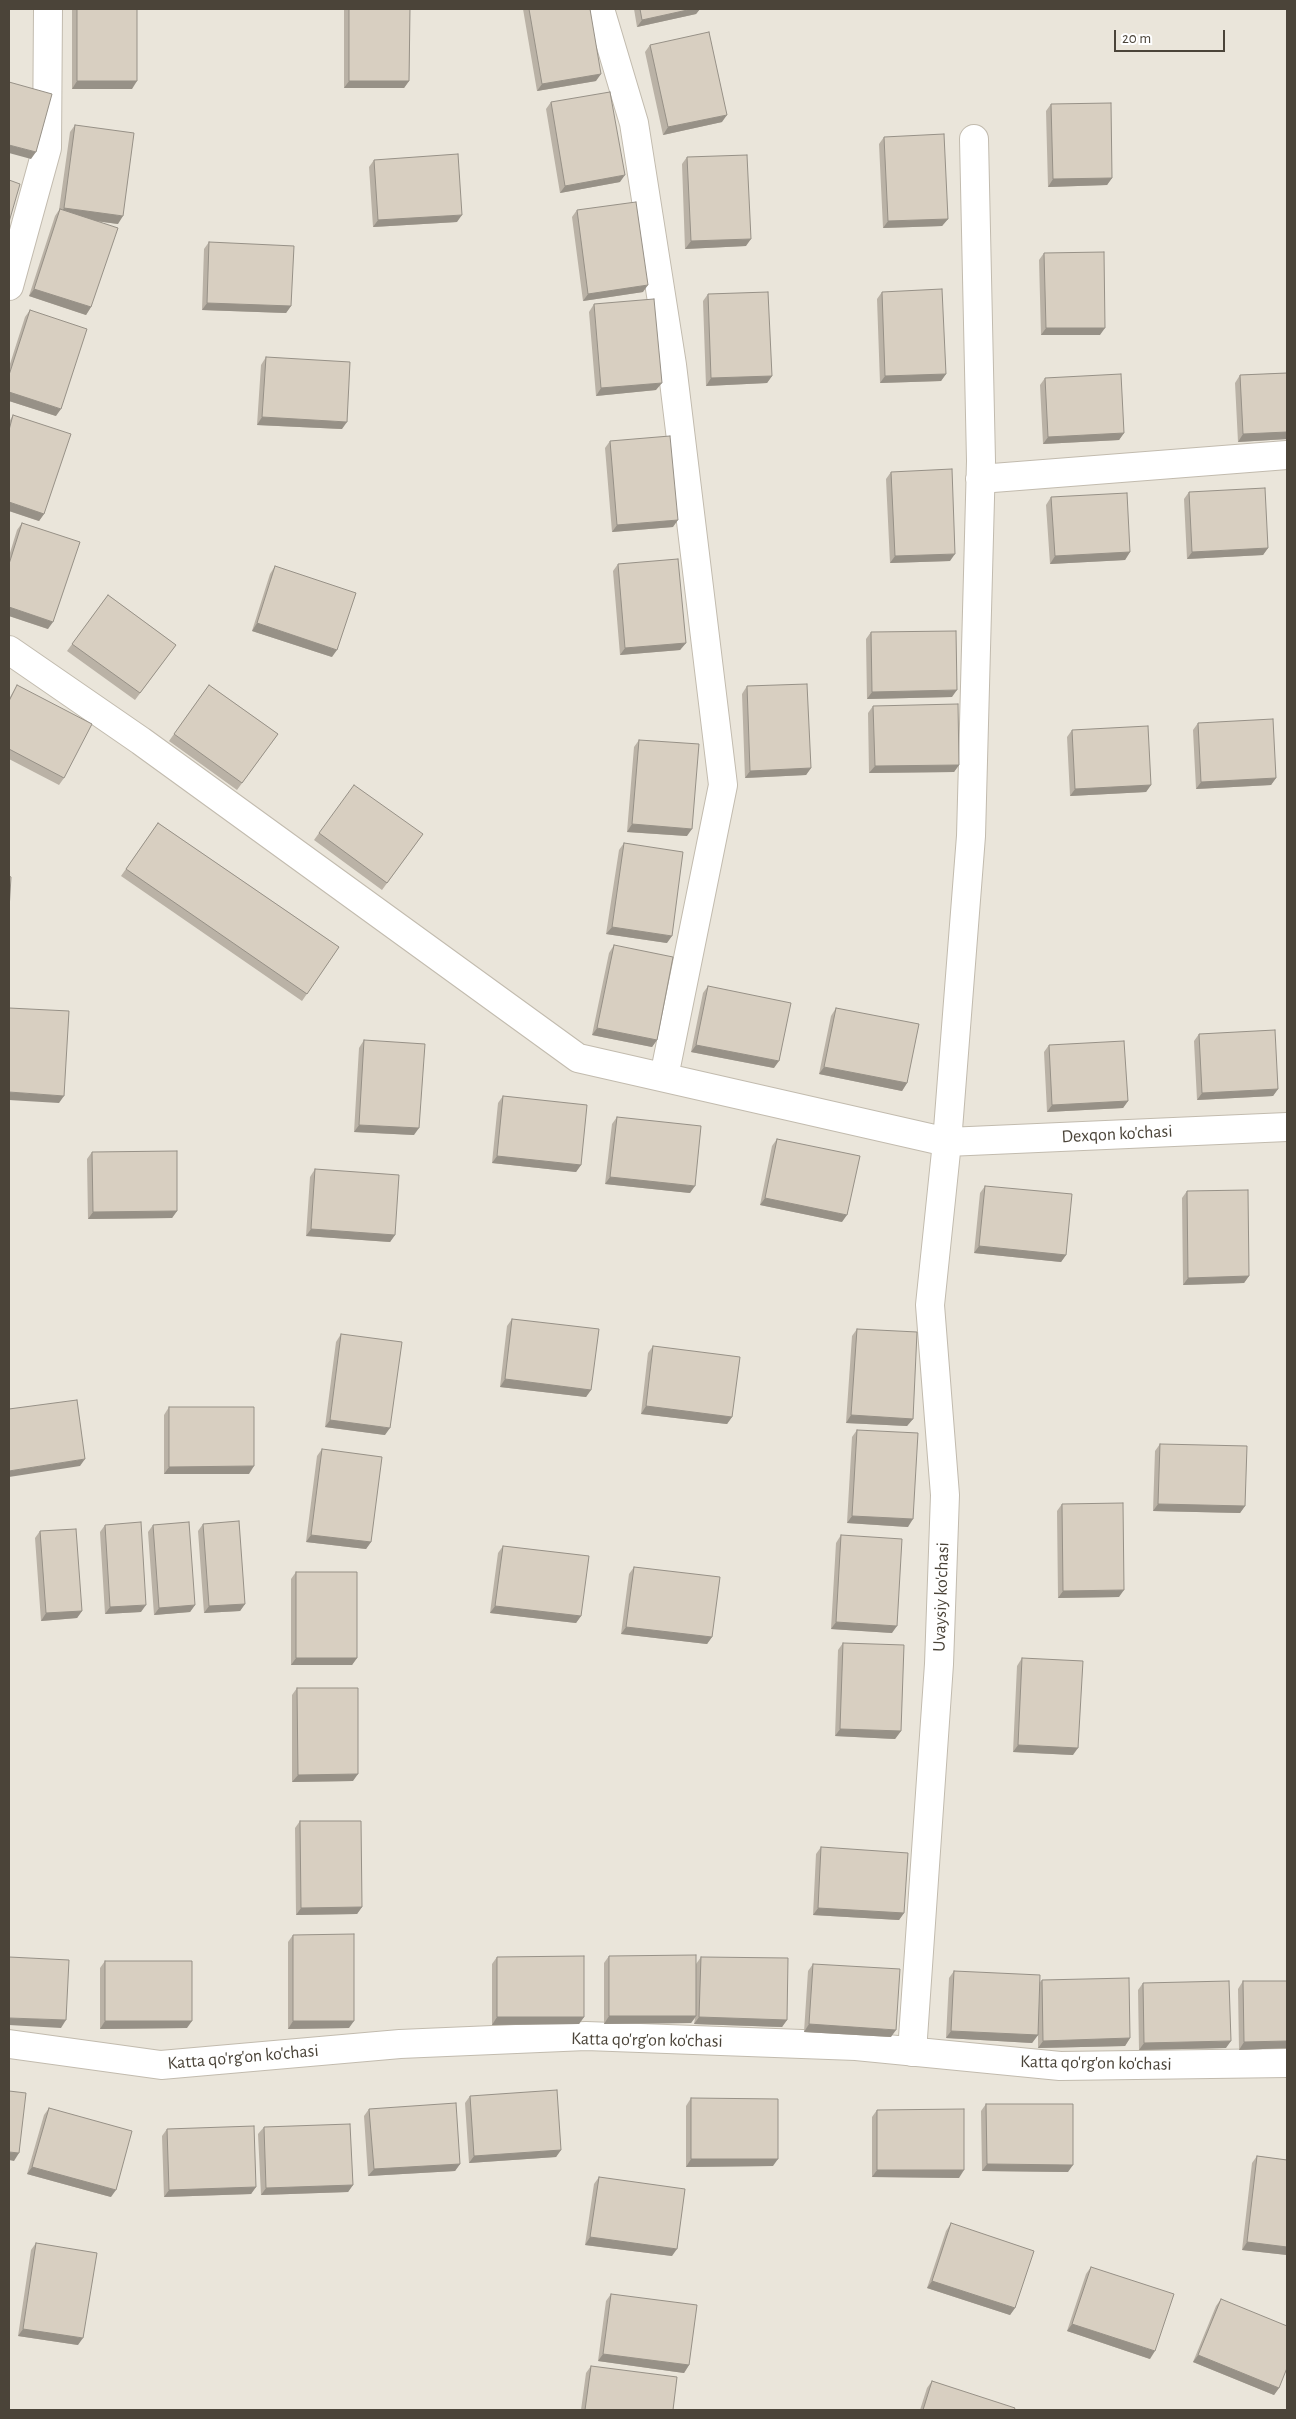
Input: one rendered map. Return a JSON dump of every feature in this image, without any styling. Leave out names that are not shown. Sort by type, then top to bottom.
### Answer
[{"type":"street","points":[[9,286],[47,148],[48,9]]},
{"type":"street","points":[[600,9],[634,123],[672,365],[724,784],[664,1077]]},
{"type":"street","name":"Uvaysiy ko'chasi","points":[[912,2052],[939,1664],[945,1495],[930,1306],[947,1142],[971,836],[980,479],[974,139]]},
{"type":"street","points":[[980,479],[1287,455]]},
{"type":"street","name":"Dexqon ko'chasi","points":[[9,650],[141,741],[578,1058],[947,1142],[1287,1127]]},
{"type":"street","name":"Katta qo'rg'on ko'chasi","points":[[9,2044],[161,2065],[400,2044],[586,2036],[856,2046],[1060,2066],[1287,2063]]},
{"type":"shaded area","points":[[9,9],[1287,9],[1287,2410],[9,2410]]},
{"type":"building","points":[[77,9],[137,9],[137,81],[77,81]]},
{"type":"building","points":[[349,9],[410,9],[409,81],[349,81]]},
{"type":"building","points":[[529,9],[590,9],[601,74],[542,84]]},
{"type":"building","points":[[640,9],[692,9],[642,20]]},
{"type":"building","points":[[709,32],[727,115],[668,127],[650,45]]},
{"type":"building","points":[[9,82],[52,94],[36,152],[9,145]]},
{"type":"building","points":[[610,92],[625,175],[565,186],[551,102]]},
{"type":"building","points":[[1111,103],[1112,178],[1053,179],[1051,104]]},
{"type":"building","points":[[75,125],[134,133],[123,216],[64,208]]},
{"type":"building","points":[[944,134],[948,219],[888,221],[884,137]]},
{"type":"building","points":[[458,154],[462,215],[378,220],[374,160]]},
{"type":"building","points":[[747,155],[751,239],[691,241],[687,157]]},
{"type":"building","points":[[9,180],[20,184],[9,222]]},
{"type":"building","points":[[636,202],[648,285],[588,294],[577,210]]},
{"type":"building","points":[[60,209],[118,228],[91,307],[34,289]]},
{"type":"building","points":[[209,242],[294,246],[291,306],[207,303]]},
{"type":"building","points":[[1104,252],[1105,328],[1046,328],[1044,253]]},
{"type":"building","points":[[942,289],[946,374],[885,376],[882,292]]},
{"type":"building","points":[[768,292],[772,376],[711,378],[708,294]]},
{"type":"building","points":[[654,299],[662,383],[601,388],[594,304]]},
{"type":"building","points":[[30,310],[87,329],[61,409],[9,392],[9,375]]},
{"type":"building","points":[[266,357],[350,362],[347,422],[262,417]]},
{"type":"building","points":[[1287,373],[1287,432],[1243,434],[1240,375]]},
{"type":"building","points":[[1121,374],[1124,433],[1048,437],[1045,378]]},
{"type":"building","points":[[13,415],[71,434],[44,514],[9,502],[9,430]]},
{"type":"building","points":[[670,436],[678,520],[617,525],[610,441]]},
{"type":"building","points":[[952,469],[955,554],[895,556],[891,472]]},
{"type":"building","points":[[1265,488],[1268,548],[1192,552],[1189,492]]},
{"type":"building","points":[[1127,493],[1130,552],[1055,556],[1051,497]]},
{"type":"building","points":[[22,523],[80,542],[53,622],[9,607],[9,564]]},
{"type":"building","points":[[678,559],[686,643],[625,648],[618,564]]},
{"type":"building","points":[[275,566],[356,593],[337,650],[257,623]]},
{"type":"building","points":[[108,595],[176,645],[140,693],[72,644]]},
{"type":"building","points":[[956,631],[957,690],[872,692],[871,632]]},
{"type":"building","points":[[807,684],[811,768],[750,771],[747,686]]},
{"type":"building","points":[[17,685],[92,724],[64,778],[9,749],[9,701]]},
{"type":"building","points":[[209,685],[278,734],[242,783],[174,734]]},
{"type":"building","points":[[958,704],[959,765],[875,766],[873,706]]},
{"type":"building","points":[[1273,719],[1276,778],[1201,782],[1198,723]]},
{"type":"building","points":[[1148,726],[1151,785],[1075,789],[1072,730]]},
{"type":"building","points":[[639,740],[699,744],[692,829],[632,824]]},
{"type":"building","points":[[354,785],[423,834],[387,883],[319,833]]},
{"type":"building","points":[[158,823],[339,947],[307,994],[126,869]]},
{"type":"building","points":[[624,843],[683,852],[672,936],[612,927]]},
{"type":"building","points":[[9,876],[11,877],[9,910]]},
{"type":"building","points":[[614,945],[673,957],[657,1040],[597,1028]]},
{"type":"building","points":[[708,986],[791,1003],[779,1061],[696,1045]]},
{"type":"building","points":[[9,1008],[69,1011],[64,1096],[9,1092]]},
{"type":"building","points":[[836,1008],[919,1024],[907,1083],[824,1067]]},
{"type":"building","points":[[1275,1030],[1278,1089],[1202,1093],[1199,1034]]},
{"type":"building","points":[[364,1040],[425,1044],[419,1128],[359,1125]]},
{"type":"building","points":[[1124,1041],[1128,1101],[1052,1105],[1049,1045]]},
{"type":"building","points":[[503,1096],[587,1105],[581,1165],[497,1156]]},
{"type":"building","points":[[617,1117],[701,1126],[695,1186],[610,1177]]},
{"type":"building","points":[[777,1139],[860,1156],[847,1215],[765,1198]]},
{"type":"building","points":[[177,1151],[177,1211],[93,1212],[92,1152]]},
{"type":"building","points":[[315,1169],[399,1175],[395,1235],[311,1229]]},
{"type":"building","points":[[985,1186],[1072,1194],[1066,1255],[979,1246]]},
{"type":"building","points":[[1248,1190],[1249,1276],[1188,1278],[1187,1191]]},
{"type":"building","points":[[512,1319],[599,1329],[591,1390],[505,1379]]},
{"type":"building","points":[[857,1329],[917,1332],[913,1419],[851,1415]]},
{"type":"building","points":[[341,1334],[402,1342],[390,1428],[330,1420]]},
{"type":"building","points":[[653,1346],[740,1357],[732,1417],[646,1406]]},
{"type":"building","points":[[77,1400],[85,1459],[9,1471],[9,1409]]},
{"type":"building","points":[[169,1407],[254,1407],[254,1466],[169,1467]]},
{"type":"building","points":[[857,1430],[918,1433],[913,1519],[852,1516]]},
{"type":"building","points":[[1160,1444],[1247,1446],[1245,1506],[1158,1504]]},
{"type":"building","points":[[322,1449],[382,1457],[371,1542],[311,1535]]},
{"type":"building","points":[[1123,1503],[1124,1590],[1063,1591],[1062,1504]]},
{"type":"building","points":[[239,1521],[245,1604],[209,1606],[203,1524]]},
{"type":"building","points":[[141,1522],[146,1605],[110,1607],[105,1525]]},
{"type":"building","points":[[189,1522],[195,1605],[159,1608],[153,1525]]},
{"type":"building","points":[[76,1529],[82,1611],[46,1613],[40,1531]]},
{"type":"building","points":[[841,1535],[902,1539],[897,1626],[836,1622]]},
{"type":"building","points":[[503,1546],[589,1556],[581,1616],[495,1606]]},
{"type":"building","points":[[634,1567],[720,1577],[712,1637],[626,1627]]},
{"type":"building","points":[[296,1572],[357,1572],[357,1658],[296,1658]]},
{"type":"building","points":[[843,1643],[904,1645],[901,1731],[840,1729]]},
{"type":"building","points":[[1022,1658],[1083,1661],[1078,1748],[1018,1745]]},
{"type":"building","points":[[297,1688],[358,1688],[358,1774],[298,1775]]},
{"type":"building","points":[[300,1821],[361,1821],[362,1907],[301,1908]]},
{"type":"building","points":[[821,1847],[908,1853],[904,1913],[818,1908]]},
{"type":"building","points":[[354,1934],[354,2021],[293,2021],[293,1935]]},
{"type":"building","points":[[696,1955],[696,2016],[609,2016],[609,1956]]},
{"type":"building","points":[[584,1956],[584,2017],[497,2017],[497,1957]]},
{"type":"building","points":[[9,1957],[69,1960],[66,2020],[9,2018]]},
{"type":"building","points":[[701,1957],[788,1958],[787,2020],[699,2017]]},
{"type":"building","points":[[105,1961],[192,1961],[192,2021],[105,2021]]},
{"type":"building","points":[[813,1964],[900,1969],[896,2030],[809,2024]]},
{"type":"building","points":[[954,1971],[1040,1975],[1038,2035],[951,2031]]},
{"type":"building","points":[[1129,1978],[1130,2038],[1043,2041],[1042,1980]]},
{"type":"building","points":[[1229,1981],[1231,2041],[1144,2043],[1143,1983]]},
{"type":"building","points":[[1243,1981],[1287,1981],[1287,2041],[1244,2042]]},
{"type":"building","points":[[557,2090],[561,2150],[474,2156],[470,2096]]},
{"type":"building","points":[[9,2091],[26,2093],[19,2153],[9,2152]]},
{"type":"building","points":[[691,2098],[778,2099],[778,2159],[691,2159]]},
{"type":"building","points":[[456,2103],[460,2164],[374,2169],[369,2109]]},
{"type":"building","points":[[986,2104],[1073,2104],[1073,2165],[987,2164]]},
{"type":"building","points":[[49,2108],[132,2131],[116,2190],[32,2167]]},
{"type":"building","points":[[964,2109],[964,2170],[877,2170],[877,2110]]},
{"type":"building","points":[[350,2124],[353,2185],[266,2188],[264,2127]]},
{"type":"building","points":[[254,2126],[256,2187],[169,2190],[167,2129]]},
{"type":"building","points":[[1257,2156],[1287,2160],[1287,2247],[1247,2242]]},
{"type":"building","points":[[599,2177],[685,2189],[677,2249],[590,2237]]},
{"type":"building","points":[[951,2223],[1034,2251],[1015,2308],[932,2281]]},
{"type":"building","points":[[36,2243],[97,2253],[83,2338],[23,2329]]},
{"type":"building","points":[[1091,2267],[1174,2294],[1155,2351],[1072,2324]]},
{"type":"building","points":[[611,2294],[697,2305],[689,2365],[603,2354]]},
{"type":"building","points":[[1221,2299],[1287,2326],[1287,2368],[1279,2388],[1198,2355]]},
{"type":"building","points":[[591,2366],[677,2377],[673,2410],[585,2410]]},
{"type":"building","points":[[932,2381],[1015,2408],[1014,2410],[923,2410]]}]
